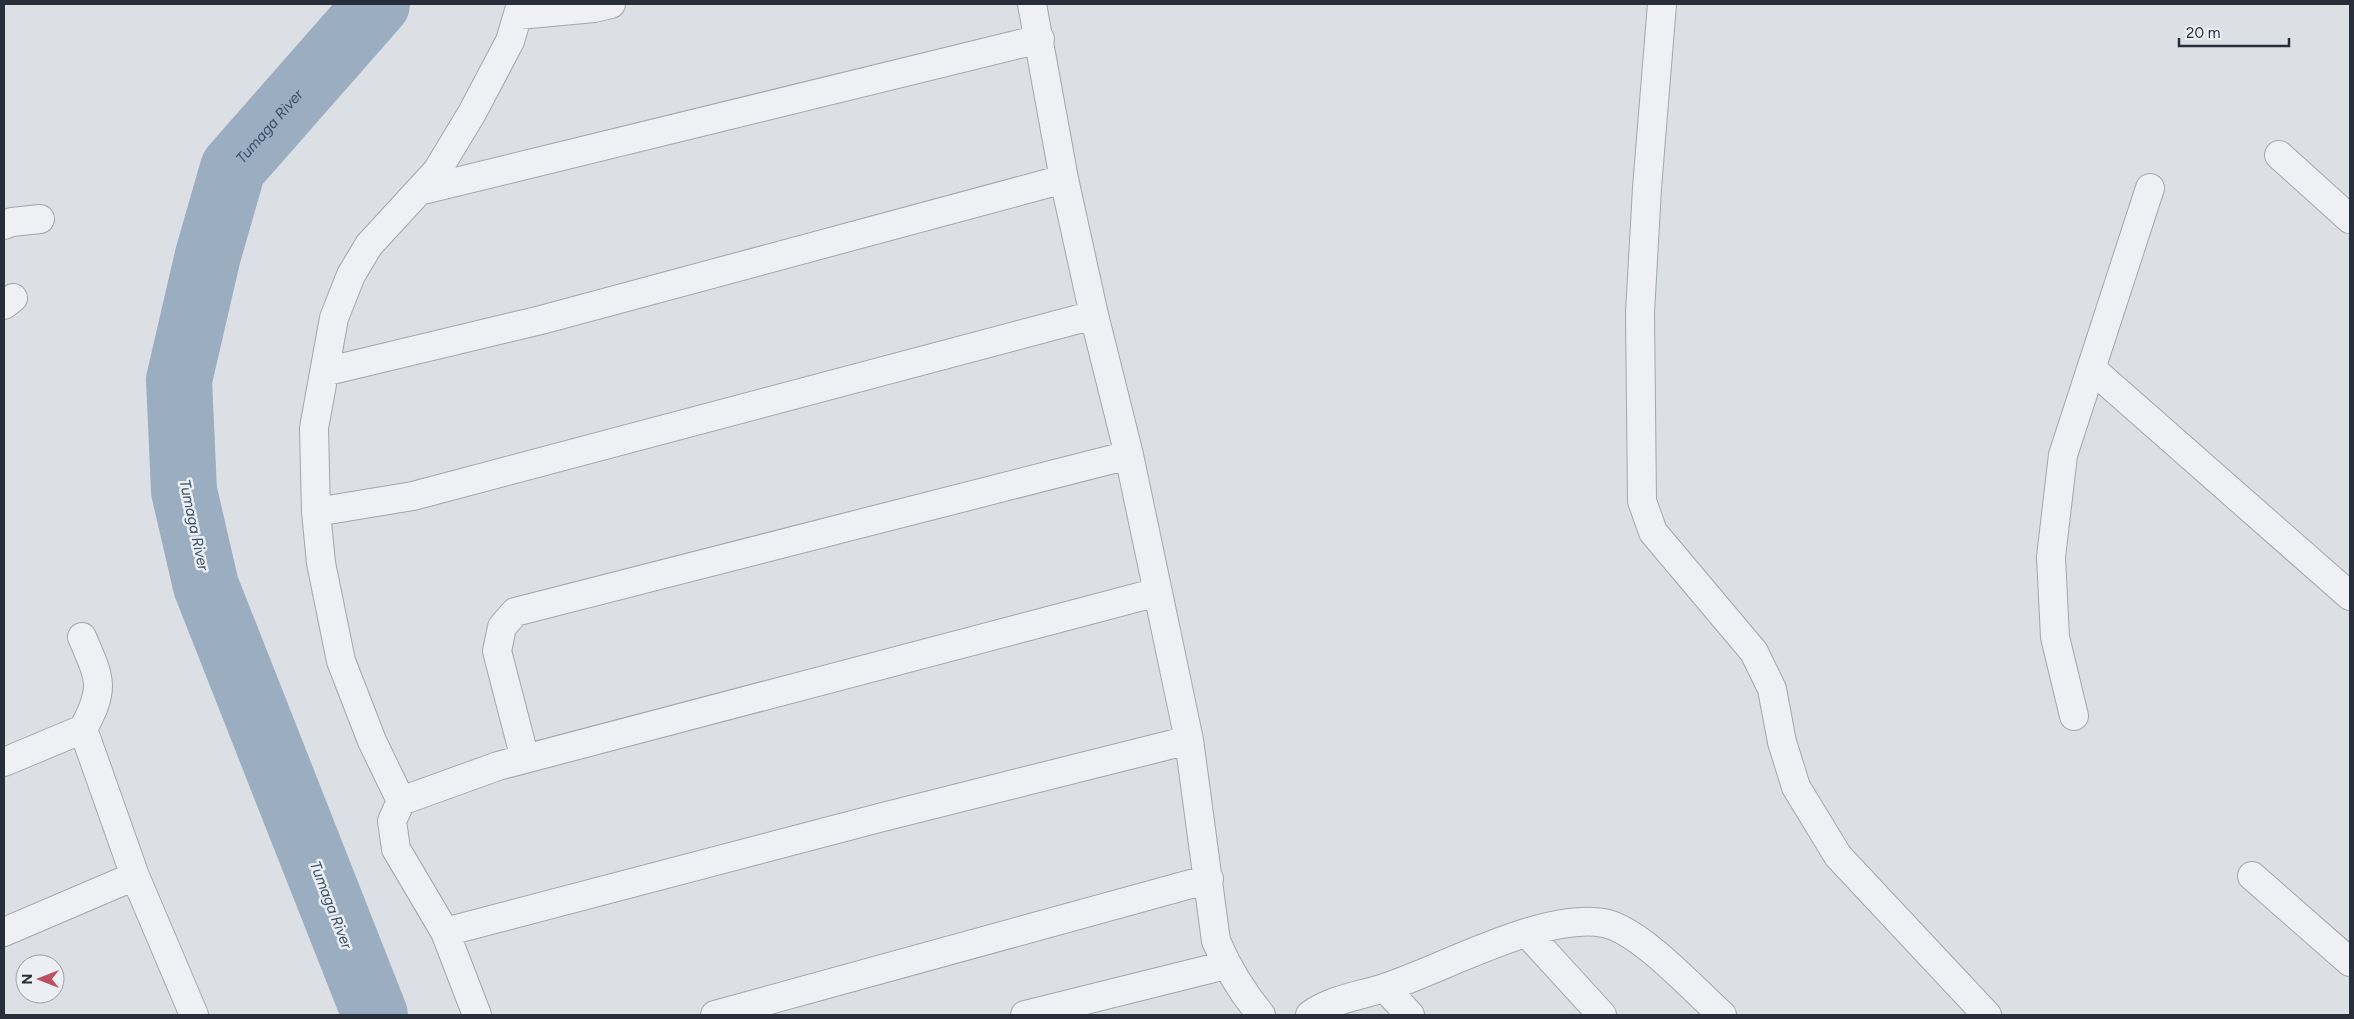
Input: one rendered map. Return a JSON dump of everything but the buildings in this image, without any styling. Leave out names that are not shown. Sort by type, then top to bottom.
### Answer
[{"type":"street","points":[[401,801],[372,741],[341,660],[321,563],[316,512],[314,428],[334,318],[351,275],[369,244],[437,171],[472,113],[510,40],[520,9],[594,8],[611,4]]},
{"type":"street","points":[[1032,4],[1040,39],[1064,179],[1094,315],[1129,455],[1189,740],[1210,879],[1210,909],[1216,941],[1226,965],[1241,990],[1261,1015]]},
{"type":"street","points":[[1662,4],[1646,188],[1640,313],[1642,501],[1646,518],[1653,532],[1754,652],[1772,689],[1782,742],[1796,787],[1838,856],[1988,1015]]},
{"type":"street","points":[[419,191],[1040,39]]},
{"type":"street","points":[[2279,155],[2350,220]]},
{"type":"street","points":[[324,372],[551,318],[1064,179]]},
{"type":"street","points":[[2074,716],[2055,637],[2051,557],[2063,455],[2150,188]]},
{"type":"street","points":[[4,225],[12,222],[40,220]]},
{"type":"street","points":[[316,512],[413,496],[1094,315]]},
{"type":"street","points":[[2092,368],[2350,596]]},
{"type":"street","points":[[525,759],[497,651],[502,627],[515,612],[1129,455]]},
{"type":"street","points":[[477,1015],[445,932],[396,849],[392,821],[401,801],[498,766],[1158,592]]},
{"type":"street","points":[[4,762],[84,729],[94,708],[99,683],[82,637]]},
{"type":"street","points":[[84,729],[135,876],[194,1015]]},
{"type":"street","points":[[445,932],[879,818],[1189,740]]},
{"type":"street","points":[[4,932],[135,876]]},
{"type":"street","points":[[2252,876],[2350,962]]},
{"type":"street","points":[[715,1015],[1210,879]]},
{"type":"street","points":[[1310,1015],[1347,998],[1385,988],[1527,933],[1580,921],[1605,923],[1635,937],[1722,1015]]},
{"type":"street","points":[[1527,933],[1602,1015]]},
{"type":"street","points":[[1026,1015],[1226,965]]},
{"type":"street","points":[[1385,988],[1410,1015]]},
{"type":"waterway","name":"Tumaga River","points":[[375,1015],[206,586],[184,491],[179,380],[208,255],[233,168],[377,4]]}]
